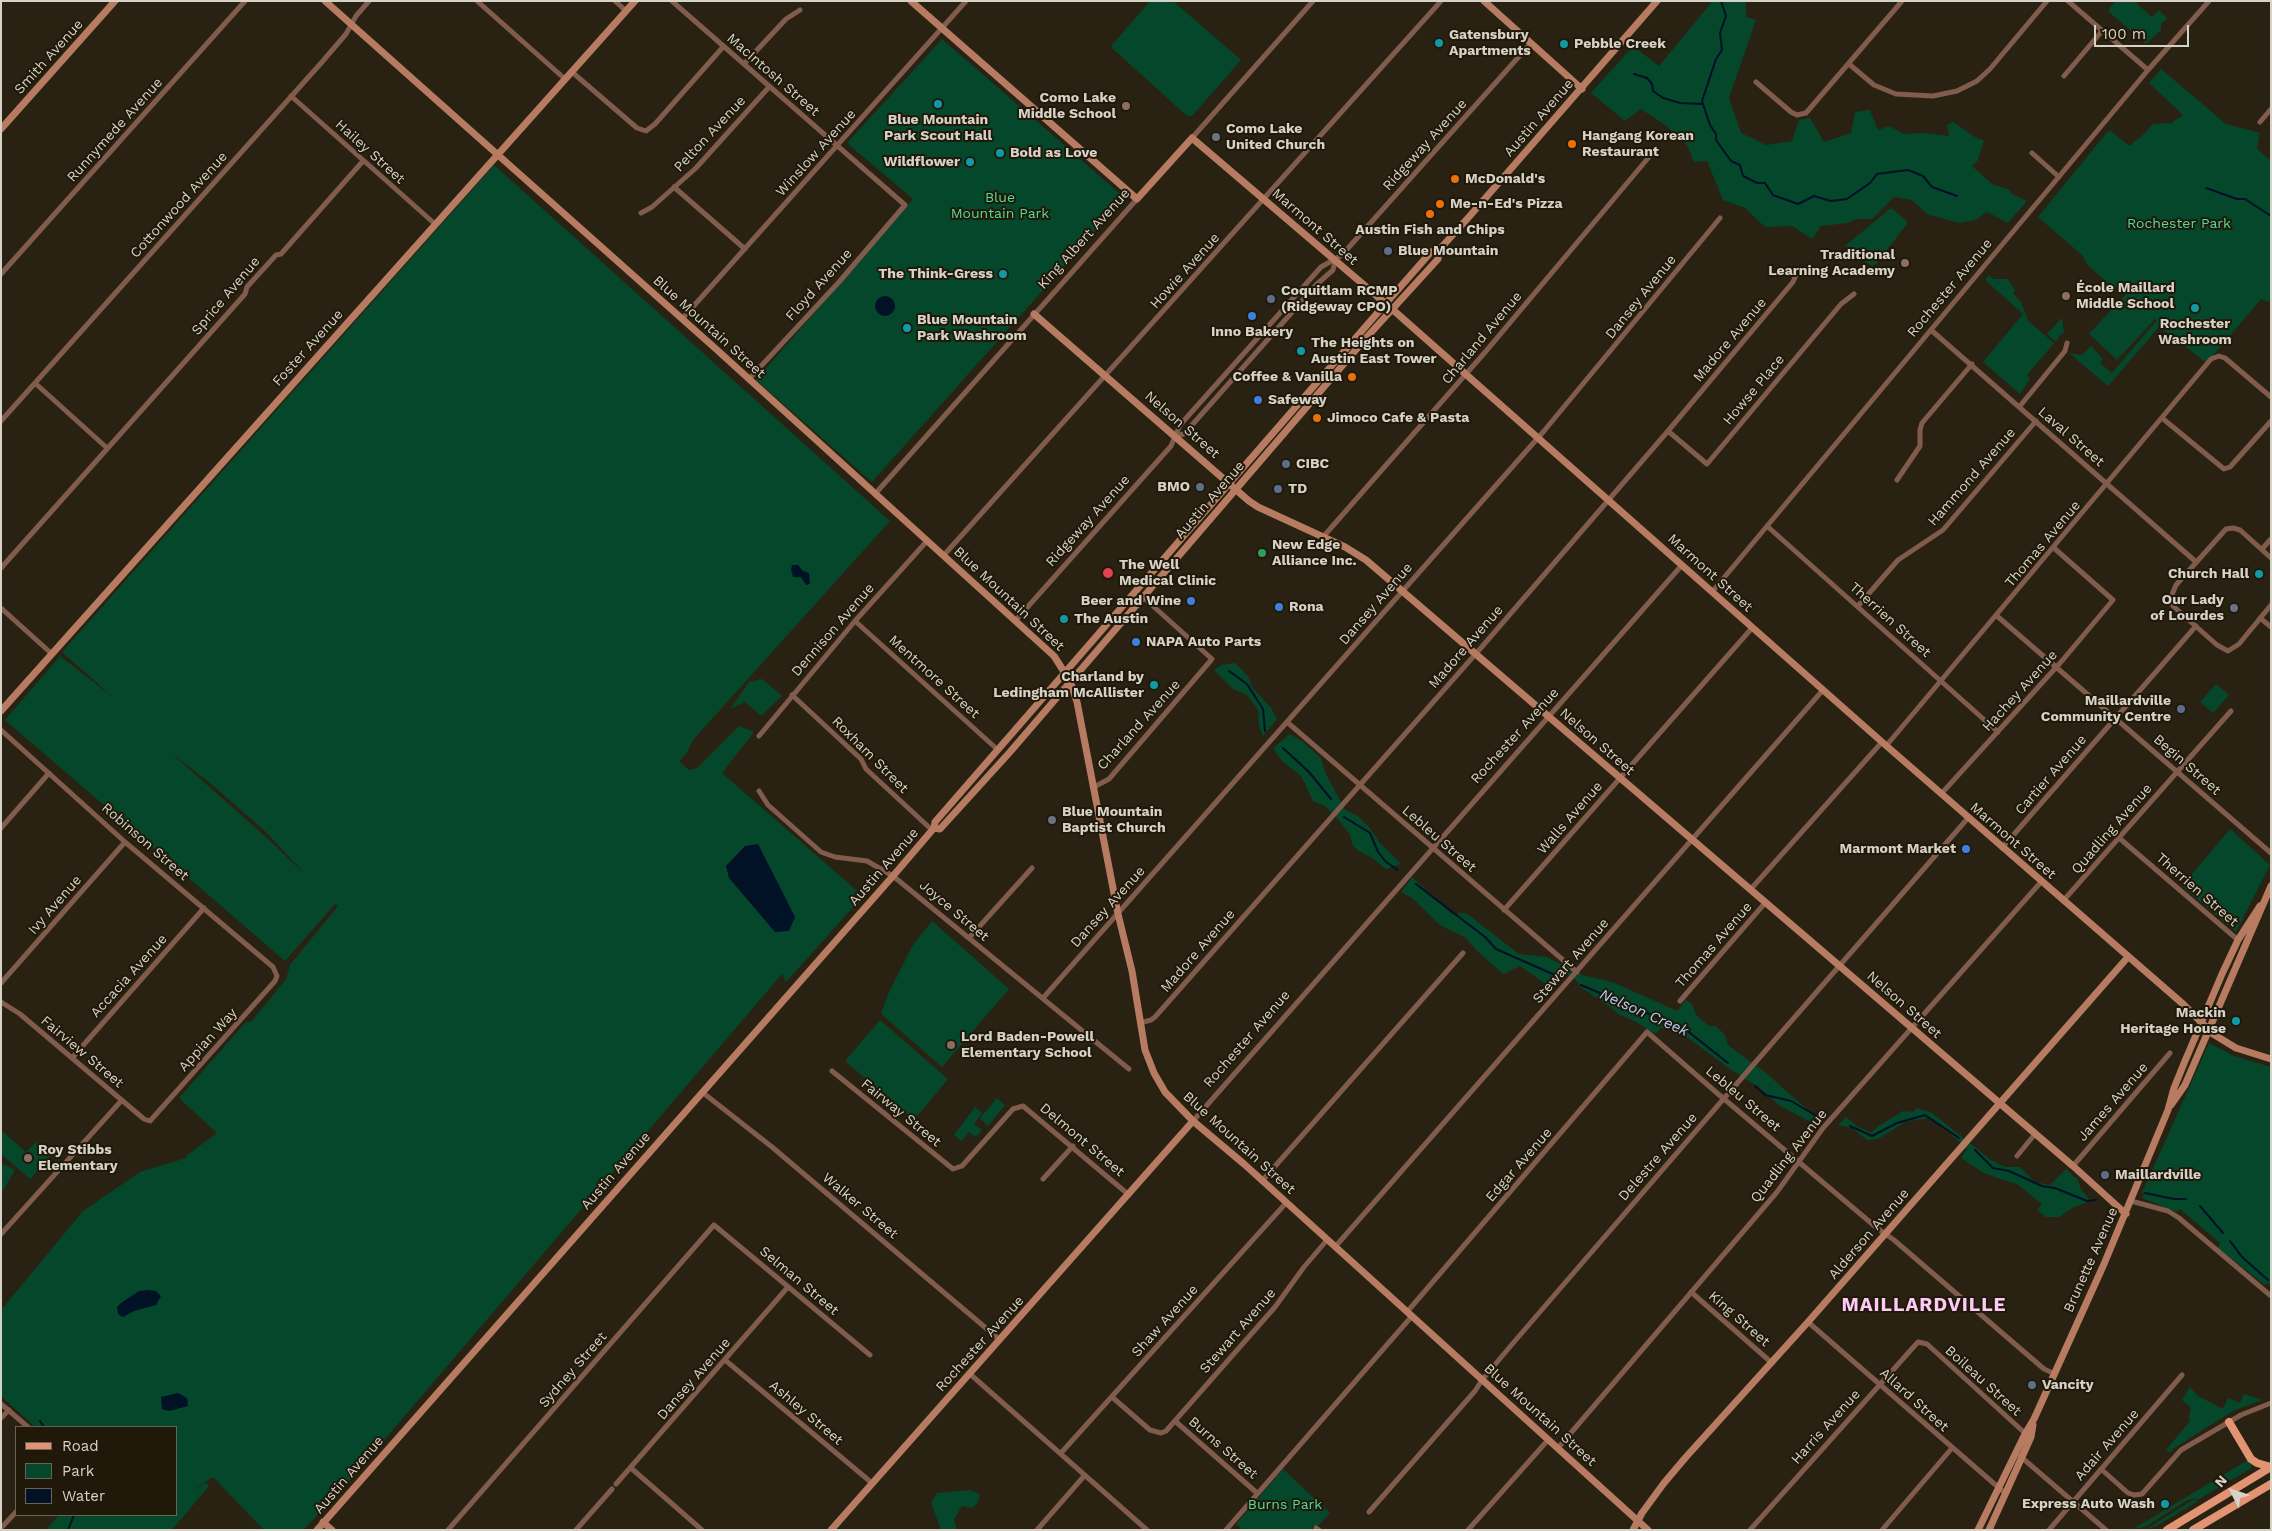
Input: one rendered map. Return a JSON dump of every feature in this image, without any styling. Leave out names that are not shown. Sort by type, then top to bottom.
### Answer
[{"type":"main road","name":"Smith Avenue","points":[[1,129],[115,1]]},
{"type":"main road","name":"Blue Mountain Street","points":[[325,1],[496,156],[749,379],[1044,646],[1066,672],[1077,703],[1118,914],[1132,971],[1145,1050],[1156,1078],[1172,1100],[1193,1121],[1262,1181],[1648,1530]]},
{"type":"main road","name":"Foster Avenue","points":[[1,711],[635,1]]},
{"type":"main road","points":[[911,1],[1137,199]]},
{"type":"main road","points":[[1484,1],[1582,89]]},
{"type":"main road","name":"Austin Avenue","points":[[933,829],[940,829],[981,785],[1236,489],[1389,307],[1431,252],[1439,250],[1582,89],[1657,1]]},
{"type":"main road","name":"King Albert Avenue","points":[[1137,199],[1192,138]]},
{"type":"main road","name":"Marmont Street","points":[[1192,138],[1389,307],[1609,500],[1752,628],[2128,957],[2208,1030],[2219,1039],[2236,1048],[2271,1059]]},
{"type":"main road","name":"Austin Avenue","points":[[317,1530],[893,876],[933,829],[935,822],[1139,586],[1389,307]]},
{"type":"main road","name":"Nelson Street","points":[[1034,314],[1258,507],[1323,537],[1366,560],[2073,1166],[2126,1214]]},
{"type":"main road","points":[[1139,586],[1143,597]]},
{"type":"main road","name":"Brunette Avenue","points":[[1989,1530],[2006,1494],[2034,1419],[2126,1214],[2201,1022],[2238,940],[2271,886]]},
{"type":"main road","name":"Brunette Avenue","points":[[2168,1110],[2185,1085],[2260,906]]},
{"type":"main road","name":"Alderson Avenue","points":[[1633,1530],[1668,1478],[1886,1234],[2128,957]]},
{"type":"main road","name":"Rochester Avenue","points":[[831,1530],[1193,1121]]},
{"type":"main road","points":[[2229,1422],[2251,1459],[2271,1467]]},
{"type":"main road","name":"Brunette Avenue","points":[[1978,1530],[1998,1487],[2019,1455]]},
{"type":"main road","points":[[2167,1530],[2271,1467]]},
{"type":"main road","points":[[2193,1530],[2271,1484]]},
{"type":"main road","points":[[323,1522],[332,1530]]},
{"type":"street","name":"Runnymede Avenue","points":[[1,274],[246,1]]},
{"type":"street","name":"Cottonwood Avenue","points":[[1,421],[346,34],[351,24],[369,1]]},
{"type":"street","points":[[477,1],[565,79]]},
{"type":"street","points":[[615,1],[626,11]]},
{"type":"street","name":"MacIntosh Street","points":[[672,1],[905,205]]},
{"type":"street","name":"Winslow Avenue","points":[[682,319],[966,1]]},
{"type":"street","name":"King Albert Avenue","points":[[1192,138],[1313,1]]},
{"type":"street","name":"Howie Avenue","points":[[944,556],[1441,1]]},
{"type":"street","points":[[1756,82],[1791,112],[1800,115],[1811,110],[1902,1]]},
{"type":"street","points":[[1849,64],[1874,85],[1896,94],[1933,96],[1957,91],[1977,81],[1990,70],[2047,1]]},
{"type":"street","points":[[2068,1],[2148,70]]},
{"type":"street","name":"Rochester Avenue","points":[[1712,592],[2148,70],[2209,1]]},
{"type":"street","points":[[744,64],[786,19],[800,10]]},
{"type":"street","points":[[2064,76],[2102,31]]},
{"type":"street","name":"Ridgeway Avenue","points":[[1016,620],[1171,446],[1180,425],[1321,267],[1335,261],[1531,43]]},
{"type":"street","points":[[572,72],[637,128],[646,131],[652,127],[723,47]]},
{"type":"street","name":"Pelton Avenue","points":[[641,213],[652,207],[696,168],[769,87]]},
{"type":"street","name":"Hailey Street","points":[[291,96],[435,224]]},
{"type":"street","points":[[2260,122],[2271,110]]},
{"type":"street","name":"Charland Avenue","points":[[1323,537],[1466,375],[1654,151]]},
{"type":"street","points":[[2032,152],[2059,178]]},
{"type":"street","name":"Sprice Avenue","points":[[1,568],[245,294],[248,287],[264,268],[276,255],[281,254],[363,161]]},
{"type":"street","points":[[674,187],[745,249]]},
{"type":"street","name":"King Albert Avenue","points":[[875,494],[1137,199]]},
{"type":"street","name":"Floyd Avenue","points":[[749,379],[839,282],[905,205]]},
{"type":"street","name":"Dansey Avenue","points":[[1043,998],[1578,392],[1720,218]]},
{"type":"street","name":"Ridgeway Avenue","points":[[1176,436],[1184,434],[1317,284],[1333,270],[1335,261]]},
{"type":"street","name":"Madore Avenue","points":[[1140,1023],[1155,1017],[1475,654],[1668,431],[1793,282],[1797,273]]},
{"type":"street","name":"Howse Place","points":[[1668,431],[1707,464],[1841,304],[1854,294]]},
{"type":"street","name":"Laval Street","points":[[1931,330],[2195,561]]},
{"type":"street","points":[[2020,406],[2065,352],[2067,342]]},
{"type":"street","name":"Thomas Avenue","points":[[1750,890],[1941,682],[2207,364],[2216,356],[2225,358],[2271,397]]},
{"type":"street","points":[[1897,480],[1920,446],[1922,423],[1972,364]]},
{"type":"street","points":[[35,383],[108,448]]},
{"type":"street","points":[[2162,418],[2224,470],[2230,466],[2271,421]]},
{"type":"street","name":"Hammond Avenue","points":[[1858,606],[1898,560],[1943,530],[2036,421]]},
{"type":"street","name":"Therrien Street","points":[[1767,526],[1998,732]]},
{"type":"street","points":[[2271,558],[2243,532],[2230,528],[2221,532],[2195,561],[2176,585],[2170,597],[2173,606],[2216,645],[2228,651],[2239,644],[2271,605]]},
{"type":"street","points":[[2262,549],[2271,539]]},
{"type":"street","name":"Dennison Avenue","points":[[759,736],[855,621],[927,541]]},
{"type":"street","name":"Hachey Avenue","points":[[1941,794],[2110,606],[2113,600],[2054,548]]},
{"type":"street","name":"Rochester Avenue","points":[[1193,1121],[1682,565]]},
{"type":"street","name":"Charland Avenue","points":[[1094,787],[1109,779],[1212,659],[1143,597]]},
{"type":"street","points":[[1,608],[52,654]]},
{"type":"street","name":"Begin Street","points":[[1997,616],[2271,853]]},
{"type":"street","points":[[2260,618],[2271,627]]},
{"type":"street","name":"Mentmore Street","points":[[855,621],[998,750]]},
{"type":"street","name":"Cartier Avenue","points":[[2002,848],[2196,626]]},
{"type":"street","name":"Walls Avenue","points":[[1504,910],[1752,628]]},
{"type":"street","name":"Stewart Avenue","points":[[1335,1247],[1823,690]]},
{"type":"street","name":"Roxham Street","points":[[792,695],[861,759],[866,769],[933,829]]},
{"type":"street","name":"Quadling Avenue","points":[[2063,901],[2231,711]]},
{"type":"street","name":"Lebleu Street","points":[[1287,722],[1577,972]]},
{"type":"street","name":"Robinson Street","points":[[1,730],[125,842],[275,969]]},
{"type":"street","points":[[1,828],[49,773]]},
{"type":"street","name":"Joyce Street","points":[[759,791],[768,805],[821,852],[835,857],[867,861],[893,876],[1129,1069]]},
{"type":"street","name":"Delestre Avenue","points":[[1369,1512],[1475,1391],[1482,1380],[1723,1098],[1968,818]]},
{"type":"street","name":"Therrien Street","points":[[2118,837],[2238,940]]},
{"type":"street","name":"Ivy Avenue","points":[[1,982],[125,842]]},
{"type":"street","points":[[969,938],[1032,868]]},
{"type":"street","name":"Quadling Avenue","points":[[1558,1448],[1777,1192],[1823,1128],[2041,882]]},
{"type":"street","name":"Thomas Avenue","points":[[1680,1001],[1765,903]]},
{"type":"street","name":"Accacia Avenue","points":[[72,1058],[204,908]]},
{"type":"street","points":[[1262,1181],[1463,953]]},
{"type":"street","name":"Appian Way","points":[[148,1121],[153,1119],[275,980],[277,974],[275,969]]},
{"type":"street","name":"Fairview Street","points":[[1,1002],[20,1014],[148,1121]]},
{"type":"street","name":"Lebleu Street","points":[[1647,1032],[2044,1369],[2055,1374]]},
{"type":"street","name":"Edgar Avenue","points":[[1226,1530],[1647,1032]]},
{"type":"street","name":"James Avenue","points":[[2073,1166],[2170,1053]]},
{"type":"street","name":"Fairway Street","points":[[832,1071],[951,1168],[956,1169],[962,1166],[1013,1109],[1020,1106]]},
{"type":"street","name":"Walker Street","points":[[702,1092],[772,1147],[1000,1340]]},
{"type":"street","points":[[1,1234],[122,1100]]},
{"type":"street","name":"Delmont Street","points":[[1020,1106],[1026,1107],[1129,1195]]},
{"type":"street","points":[[2017,1156],[2035,1134]]},
{"type":"street","points":[[1043,1179],[1073,1146]]},
{"type":"street","points":[[2131,1201],[2168,1211],[2179,1218],[2271,1296]]},
{"type":"street","name":"Shaw Avenue","points":[[1061,1453],[1286,1203]]},
{"type":"street","name":"Selman Street","points":[[714,1225],[870,1354]]},
{"type":"street","name":"Sydney Street","points":[[448,1530],[714,1225]]},
{"type":"street","name":"Stewart Avenue","points":[[1112,1397],[1150,1430],[1161,1433],[1175,1421],[1275,1307],[1304,1267],[1327,1240]]},
{"type":"street","name":"Dansey Avenue","points":[[576,1530],[788,1287]]},
{"type":"street","name":"King Street","points":[[1691,1292],[1772,1363]]},
{"type":"street","name":"Allard Street","points":[[1808,1322],[2006,1494]]},
{"type":"street","name":"Harris Avenue","points":[[1750,1530],[1916,1344],[1921,1342]]},
{"type":"street","name":"Boileau Street","points":[[1921,1342],[1927,1344],[2028,1436]]},
{"type":"street","name":"Ashley Street","points":[[725,1360],[872,1483]]},
{"type":"street","points":[[970,1374],[1147,1530]]},
{"type":"street","name":"Adair Avenue","points":[[2049,1530],[2182,1375]]},
{"type":"street","points":[[2101,1469],[2128,1493],[2134,1495],[2142,1494],[2181,1450],[2229,1422],[2271,1403]]},
{"type":"street","points":[[1,1404],[27,1426]]},
{"type":"street","points":[[1,1418],[8,1410]]},
{"type":"street","name":"Burns Street","points":[[1175,1421],[1257,1493]]},
{"type":"street","points":[[1468,1530],[1548,1440]]},
{"type":"street","points":[[1882,1530],[1952,1448]]},
{"type":"street","points":[[2019,1455],[2106,1530]]},
{"type":"street","points":[[631,1468],[702,1530]]},
{"type":"street","points":[[1036,1530],[1085,1475]]},
{"type":"street","points":[[1,1528],[15,1513]]},
{"type":"green space","points":[[1150,1],[1173,1],[1241,60],[1192,116],[1187,116],[1112,48],[1112,45]]},
{"type":"green space","points":[[1708,1],[1746,1],[1746,17],[1756,20],[1729,98],[1741,133],[1766,145],[1792,141],[1799,120],[1810,118],[1824,142],[1851,133],[1855,112],[1870,110],[1878,130],[1889,126],[1904,134],[1922,133],[1949,136],[1947,125],[1953,122],[1978,139],[1984,140],[1978,160],[1972,166],[1992,184],[2010,190],[2010,193],[2027,201],[2008,223],[1987,212],[1975,220],[1959,223],[1927,214],[1912,200],[1894,197],[1872,219],[1856,219],[1848,223],[1821,226],[1812,239],[1792,226],[1765,227],[1745,208],[1723,200],[1707,161],[1694,162],[1687,145],[1665,125],[1641,109],[1625,121],[1591,93],[1633,46],[1659,66],[1711,3]]},
{"type":"green space","points":[[2115,1],[2134,1],[2152,17],[2159,10],[2167,18],[2161,24],[2161,30],[2146,44],[2109,12]]},
{"type":"green space","name":"Blue Mountain Park","points":[[942,39],[1125,198],[872,482],[756,380],[913,199],[847,143]]},
{"type":"green space","name":"Rochester Park","points":[[2161,69],[2226,124],[2260,133],[2257,149],[2271,161],[2271,299],[2268,302],[2261,299],[2207,363],[2159,327],[2108,386],[2069,353],[2082,355],[2091,346],[2103,359],[2100,363],[2112,373],[2157,320],[2155,319],[2117,360],[2089,334],[2126,294],[2118,287],[2097,293],[2097,289],[2104,280],[2087,264],[2082,255],[2038,217],[2108,131],[2111,131],[2130,145],[2153,124],[2171,123],[2183,115],[2149,83]]},
{"type":"green space","points":[[494,165],[890,521],[693,740],[686,754],[679,761],[689,770],[697,768],[739,726],[754,732],[722,773],[863,896],[786,982],[782,974],[338,1494],[303,1530],[264,1530],[213,1477],[191,1492],[206,1483],[209,1486],[172,1530],[46,1530],[58,1516],[178,1516],[178,1426],[34,1426],[1,1396],[1,1310],[83,1211],[140,1172],[186,1158],[186,1156],[217,1133],[179,1098],[246,1022],[251,1022],[286,979],[290,965],[338,906],[335,904],[285,961],[5,720],[60,656],[114,698],[62,652]],"holes":[[[170,752],[210,783],[266,832],[308,877]]]},
{"type":"green space","points":[[1891,208],[1907,221],[1907,224],[1876,264],[1872,266],[1847,251],[1846,245]]},
{"type":"green space","points":[[1989,275],[1993,279],[2008,279],[2015,290],[2013,293],[2021,302],[2028,321],[2054,343],[2027,375],[2030,378],[2020,394],[1983,362],[2023,314],[1985,280]]},
{"type":"green space","points":[[2062,318],[2064,333],[2060,335],[2056,342],[2047,334]]},
{"type":"green space","points":[[1235,663],[1248,676],[1252,687],[1271,708],[1277,719],[1263,736],[1259,726],[1258,710],[1247,695],[1233,689],[1214,670],[1221,665]]},
{"type":"green space","points":[[762,679],[782,696],[761,716],[745,702],[730,709],[749,682]]},
{"type":"green space","points":[[2216,684],[2229,695],[2213,713],[2200,702]]},
{"type":"green space","points":[[1290,734],[1302,741],[1321,758],[1326,774],[1345,810],[1358,816],[1369,827],[1380,843],[1401,864],[1386,869],[1359,851],[1353,846],[1350,835],[1342,824],[1325,806],[1313,801],[1301,776],[1282,761],[1273,748]]},
{"type":"green space","points":[[2230,829],[2270,865],[2236,932],[2182,886]]},
{"type":"green space","points":[[1412,877],[1452,914],[1466,913],[1519,954],[1547,957],[1582,975],[1612,982],[1677,1011],[1686,1000],[1692,1004],[1696,1015],[1709,1026],[1716,1026],[1725,1035],[1728,1045],[1765,1072],[1819,1120],[1815,1124],[1780,1106],[1760,1088],[1730,1069],[1680,1032],[1661,1028],[1655,1034],[1636,1022],[1618,1014],[1582,988],[1575,979],[1564,973],[1549,986],[1520,966],[1503,974],[1477,951],[1466,938],[1440,925],[1412,898],[1401,892]]},
{"type":"green space","points":[[932,921],[1009,989],[942,1067],[881,1014],[889,992],[913,945]]},
{"type":"green space","points":[[880,1020],[948,1079],[914,1120],[845,1061]]},
{"type":"green space","points":[[2209,1043],[2234,1056],[2271,1067],[2271,1286],[2268,1283],[2265,1285],[2218,1248],[2220,1243],[2180,1209],[2177,1212],[2142,1198],[2144,1194],[2142,1193]]},
{"type":"green space","points":[[997,1098],[1005,1105],[988,1126],[980,1118]]},
{"type":"green space","points":[[975,1107],[982,1113],[974,1124],[982,1130],[976,1137],[969,1132],[962,1141],[954,1135]]},
{"type":"green space","points":[[1917,1108],[1932,1113],[1991,1160],[2005,1167],[2020,1167],[2035,1182],[2050,1185],[2066,1169],[2077,1179],[2081,1189],[2089,1199],[2086,1203],[2074,1207],[2059,1217],[2046,1217],[2037,1210],[2042,1204],[2017,1184],[1982,1172],[1961,1158],[1967,1149],[1940,1124],[1928,1118],[1905,1122],[1878,1139],[1867,1140],[1852,1128],[1838,1125],[1846,1117],[1857,1126],[1871,1133],[1877,1127],[1903,1111],[1913,1112]]},
{"type":"green space","points":[[1,1130],[26,1152],[36,1142],[51,1155],[30,1179],[1,1154]]},
{"type":"green space","points":[[1,1163],[15,1170],[1,1194]]},
{"type":"green space","points":[[2190,1387],[2198,1396],[2223,1409],[2228,1398],[2240,1403],[2244,1394],[2262,1400],[2233,1411],[2174,1448],[2170,1453],[2166,1450],[2190,1421],[2191,1408],[2182,1400]]},
{"type":"green space","points":[[2248,1460],[2252,1465],[2250,1469],[2199,1499],[2189,1499],[2145,1527],[2133,1529]]},
{"type":"green space","name":"Burns Park","points":[[1283,1469],[1330,1513],[1316,1528],[1314,1525],[1310,1530],[1243,1530],[1236,1524]]},
{"type":"green space","points":[[970,1490],[980,1494],[978,1502],[972,1508],[962,1506],[954,1520],[957,1530],[941,1530],[931,1503],[937,1493]]},
{"type":"green space","points":[[2193,1500],[2198,1501],[2158,1525],[2145,1530]]},
{"type":"water","points":[[885,296],[892,299],[895,306],[892,313],[885,316],[878,313],[875,306],[878,299]]},
{"type":"water","points":[[792,565],[798,565],[803,571],[809,573],[810,584],[806,585],[801,577],[793,577]]},
{"type":"water","points":[[758,844],[795,917],[789,931],[775,932],[729,878],[726,866],[745,846]]},
{"type":"water","points":[[139,1291],[156,1291],[161,1296],[156,1305],[134,1311],[123,1317],[118,1314],[117,1307],[121,1303]]},
{"type":"water","points":[[178,1393],[187,1398],[188,1406],[169,1411],[162,1409],[161,1397]]},
{"type":"waterway","points":[[1721,1],[1726,16],[1720,33],[1722,50],[1716,59],[1702,101],[1710,125],[1716,134],[1716,140],[1731,161],[1740,165],[1743,176],[1757,183],[1765,183],[1773,195],[1798,204],[1814,196],[1831,201],[1847,199],[1870,183],[1877,174],[1908,170],[1923,176],[1932,187],[1957,196]]},
{"type":"waterway","points":[[1634,74],[1647,78],[1652,84],[1653,91],[1663,98],[1680,103],[1703,104]]},
{"type":"waterway","points":[[950,133],[956,141]]},
{"type":"waterway","points":[[2206,188],[2237,199],[2245,199],[2271,216]]},
{"type":"waterway","name":"Nelson Creek","points":[[1229,671],[1247,684],[1263,709],[1265,731]]},
{"type":"waterway","name":"Nelson Creek","points":[[1283,748],[1309,772],[1331,799]]},
{"type":"waterway","name":"Nelson Creek","points":[[1344,817],[1370,833],[1378,852],[1386,862],[1398,870]]},
{"type":"waterway","name":"Nelson Creek","points":[[1416,884],[1485,937],[1496,949],[1555,975]]},
{"type":"waterway","name":"Nelson Creek","points":[[1581,985],[1685,1029],[1728,1063]]},
{"type":"waterway","name":"Nelson Creek","points":[[1755,1086],[1765,1095],[1791,1101],[1815,1115]]},
{"type":"waterway","name":"Nelson Creek","points":[[1850,1126],[1872,1136],[1897,1123],[1925,1115],[1959,1138]]},
{"type":"waterway","name":"Nelson Creek","points":[[1975,1150],[1993,1168],[2009,1171],[2042,1186],[2055,1188],[2087,1201],[2096,1200]]},
{"type":"waterway","name":"Nelson Creek","points":[[2145,1193],[2174,1199],[2186,1199]]},
{"type":"waterway","name":"Nelson Creek","points":[[2200,1206],[2223,1233]]},
{"type":"waterway","name":"Nelson Creek","points":[[2230,1241],[2242,1257],[2268,1280]]},
{"type":"waterway","points":[[40,1421],[43,1426]]},
{"type":"waterway","points":[[68,1530],[74,1516]]},
{"type":"place","name":"Gatensbury Apartments","points":[[1439,43]]},
{"type":"place","name":"Pebble Creek","points":[[1564,44]]},
{"type":"place","name":"Blue Mountain Park Scout Hall","points":[[938,104]]},
{"type":"place","name":"Como Lake Middle School","points":[[1126,106]]},
{"type":"place","name":"Como Lake United Church","points":[[1216,137]]},
{"type":"place","name":"Hangang Korean Restaurant","points":[[1572,144]]},
{"type":"place","name":"Bold as Love","points":[[1000,153]]},
{"type":"place","name":"Wildflower","points":[[970,162]]},
{"type":"place","name":"McDonald's","points":[[1455,179]]},
{"type":"place","name":"Me-n-Ed's Pizza","points":[[1440,204]]},
{"type":"place","name":"Austin Fish and Chips","points":[[1430,214]]},
{"type":"place","name":"Blue Mountain","points":[[1388,251]]},
{"type":"place","name":"Traditional Learning Academy","points":[[1905,263]]},
{"type":"place","name":"The Think-Gress","points":[[1003,274]]},
{"type":"place","name":"École Maillard Middle School","points":[[2066,296]]},
{"type":"place","name":"Coquitlam RCMP (Ridgeway CPO)","points":[[1271,299]]},
{"type":"place","name":"Rochester Washroom","points":[[2195,308]]},
{"type":"place","name":"Inno Bakery","points":[[1252,316]]},
{"type":"place","name":"Blue Mountain Park Washroom","points":[[907,328]]},
{"type":"place","name":"The Heights on Austin East Tower","points":[[1301,351]]},
{"type":"place","name":"Coffee & Vanilla","points":[[1352,377]]},
{"type":"place","name":"Safeway","points":[[1258,400]]},
{"type":"place","name":"Jimoco Cafe & Pasta","points":[[1317,418]]},
{"type":"place","name":"CIBC","points":[[1286,464]]},
{"type":"place","name":"BMO","points":[[1200,487]]},
{"type":"place","name":"TD","points":[[1278,489]]},
{"type":"place","name":"New Edge Alliance Inc.","points":[[1262,553]]},
{"type":"place","name":"The Well Medical Clinic","points":[[1108,573]]},
{"type":"place","name":"Church Hall","points":[[2259,574]]},
{"type":"place","name":"Beer and Wine","points":[[1191,601]]},
{"type":"place","name":"Rona","points":[[1279,607]]},
{"type":"place","name":"Our Lady of Lourdes","points":[[2234,608]]},
{"type":"place","name":"The Austin","points":[[1064,619]]},
{"type":"place","name":"NAPA Auto Parts","points":[[1136,642]]},
{"type":"place","name":"Charland by Ledingham McAllister","points":[[1154,685]]},
{"type":"place","name":"Maillardville Community Centre","points":[[2181,709]]},
{"type":"place","name":"Blue Mountain Baptist Church","points":[[1052,820]]},
{"type":"place","name":"Marmont Market","points":[[1966,849]]},
{"type":"place","name":"Mackin Heritage House","points":[[2236,1021]]},
{"type":"place","name":"Lord Baden-Powell Elementary School","points":[[951,1045]]},
{"type":"place","name":"Roy Stibbs Elementary","points":[[28,1158]]},
{"type":"place","name":"Maillardville","points":[[2105,1175]]},
{"type":"place","name":"Vancity","points":[[2032,1385]]},
{"type":"place","name":"Express Auto Wash","points":[[2165,1504]]},
{"type":"district","name":"MAILLARDVILLE","points":[[1924,1305]]}]
